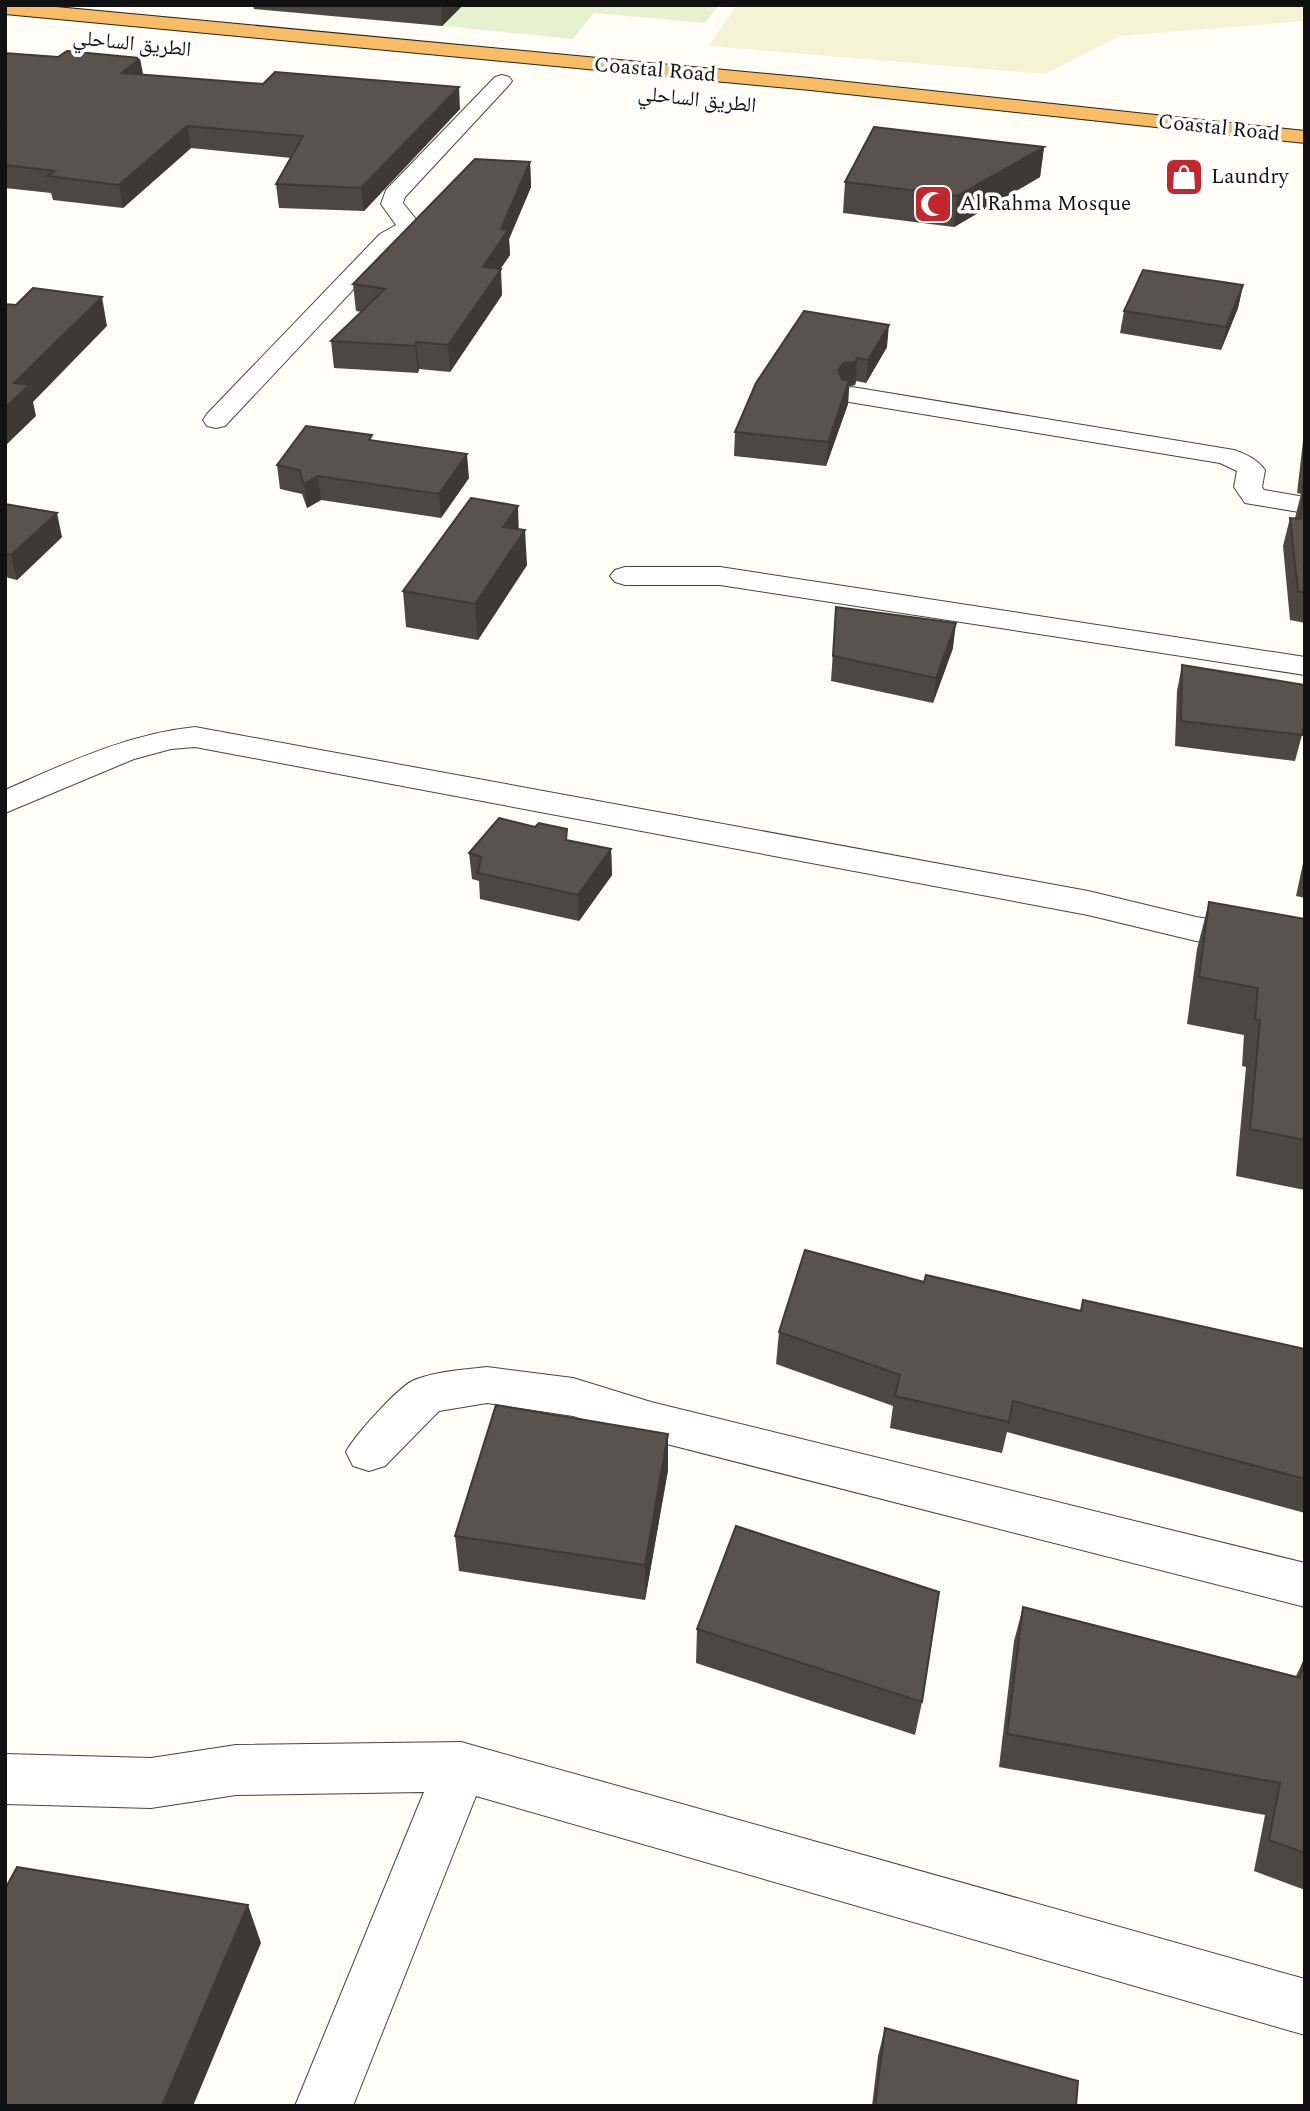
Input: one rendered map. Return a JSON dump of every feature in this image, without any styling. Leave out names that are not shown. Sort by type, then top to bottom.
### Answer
[{"type":"highway","name":"Coastal Road","points":[[5,8],[808,91],[1305,138]]},
{"type":"highway","points":[[475,78],[509,81]]},
{"type":"street","points":[[216,420],[388,239],[406,229],[408,223],[392,204],[394,195],[509,81]]},
{"type":"street","points":[[852,395],[1224,456],[1243,461],[1251,470],[1248,487],[1255,497],[1305,505]]},
{"type":"street","points":[[625,576],[720,576],[1305,666]]},
{"type":"street","points":[[5,803],[141,746],[167,738],[195,737],[1077,901],[1196,929],[1305,947]]},
{"type":"street","points":[[369,1452],[426,1395],[486,1385],[511,1388],[573,1397],[651,1421],[1305,1585]]},
{"type":"street","points":[[324,2106],[461,1767]]},
{"type":"street","points":[[5,1779],[151,1783],[236,1770],[461,1767],[1305,2007]]},
{"type":"shaded area","points":[[737,5],[1305,5],[1305,21],[1120,36],[1045,74],[709,46]]},
{"type":"green space","points":[[353,5],[719,5],[705,23],[594,13],[573,39],[342,16]]},
{"type":"building","points":[[67,51],[140,58],[122,73],[263,84],[275,72],[459,87],[361,188],[276,184],[303,136],[187,126],[119,185],[48,176],[55,171],[5,165],[5,53],[58,57]]},
{"type":"building","points":[[874,127],[1044,147],[957,196],[845,182]]},
{"type":"building","points":[[475,159],[530,162],[501,229],[508,230],[483,267],[501,269],[448,345],[416,342],[415,346],[331,341],[385,289],[353,284]]},
{"type":"building","points":[[1143,270],[1243,285],[1226,327],[1124,311]]},
{"type":"building","points":[[33,288],[102,297],[14,383],[29,385],[5,408],[5,304],[16,305]]},
{"type":"building","points":[[804,311],[889,325],[868,360],[857,358],[856,362],[844,363],[838,370],[842,379],[849,381],[828,442],[735,432],[756,383]]},
{"type":"building","points":[[306,426],[372,435],[369,440],[467,454],[439,494],[318,476],[304,484],[299,470],[277,465]]},
{"type":"building","points":[[1303,486],[1305,593],[1298,591],[1290,518],[1301,519]]},
{"type":"building","points":[[471,498],[518,506],[503,527],[525,530],[475,604],[403,591]]},
{"type":"building","points":[[5,504],[57,513],[11,555],[5,554]]},
{"type":"building","points":[[836,607],[956,623],[936,678],[833,656]]},
{"type":"building","points":[[1182,665],[1305,685],[1302,735],[1181,721]]},
{"type":"building","points":[[499,818],[535,827],[539,823],[567,829],[566,840],[611,849],[578,895],[478,873],[481,857],[469,853]]},
{"type":"building","points":[[1209,902],[1305,919],[1305,1140],[1250,1129],[1260,1020],[1255,1019],[1258,988],[1199,977]]},
{"type":"building","points":[[805,1250],[924,1282],[926,1275],[1081,1311],[1083,1300],[1305,1349],[1305,1479],[1013,1401],[1009,1422],[895,1396],[900,1375],[779,1332]]},
{"type":"building","points":[[496,1405],[668,1434],[645,1565],[455,1536]]},
{"type":"building","points":[[736,1526],[939,1592],[922,1702],[697,1629]]},
{"type":"building","points":[[1023,1607],[1300,1678],[1305,1657],[1305,1853],[1269,1840],[1280,1783],[1007,1734]]},
{"type":"building","points":[[17,1867],[248,1905],[162,2106],[5,2106],[5,1889]]},
{"type":"building","points":[[885,2028],[1078,2081],[1076,2106],[875,2106]]},
{"type":"place","name":"Laundry","points":[[1184,177]]},
{"type":"place","name":"Al Rahma Mosque","points":[[933,204]]}]
